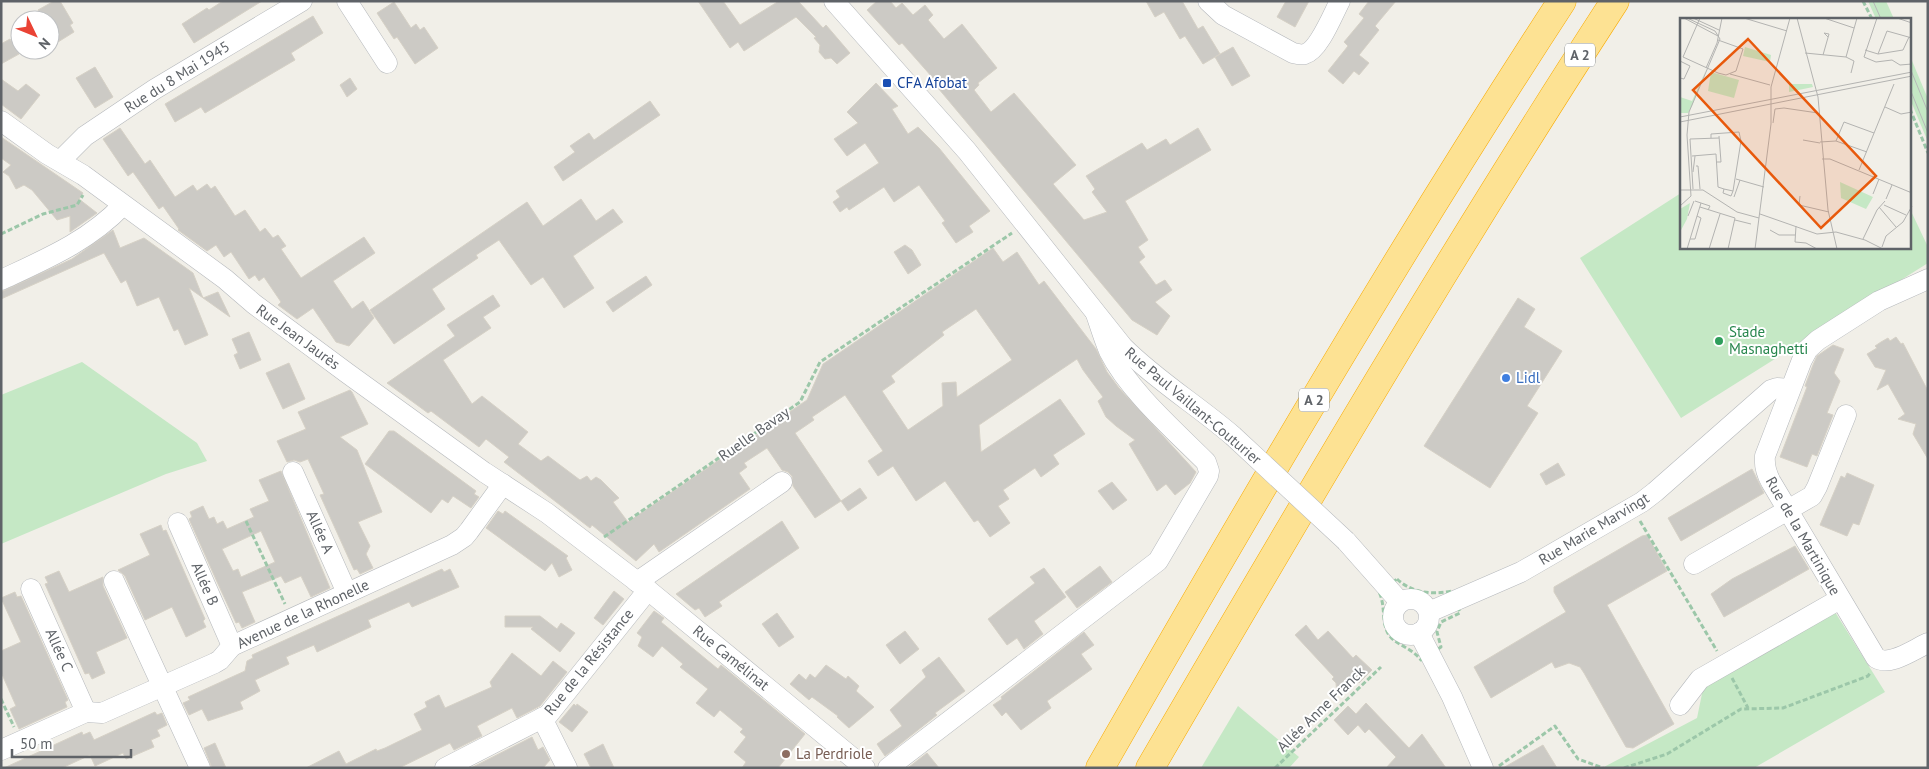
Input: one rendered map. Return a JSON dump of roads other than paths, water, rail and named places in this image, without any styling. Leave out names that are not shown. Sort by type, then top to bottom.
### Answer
[{"type":"highway","points":[[1538,38],[1556,1]]},
{"type":"highway","name":"A 2","points":[[1100,768],[1195,601],[1335,364],[1562,1]]},
{"type":"highway","name":"A 2","points":[[1150,768],[1369,394],[1546,108],[1615,1]]},
{"type":"highway","points":[[1546,108],[1628,1]]},
{"type":"street","name":"Rue du 8 Mai 1945","points":[[60,161],[85,136],[155,89],[302,1]]},
{"type":"street","points":[[347,1],[387,63]]},
{"type":"street","name":"Rue Paul Vaillant-Couturier","points":[[834,1],[943,123],[1123,347],[1147,370],[1233,436],[1346,541],[1400,602]]},
{"type":"street","points":[[1208,1],[1223,15],[1293,53],[1299,54],[1305,54],[1314,48],[1340,1]]},
{"type":"street","name":"Rue Jean Jaurès","points":[[1,121],[92,182],[225,279],[275,321],[503,484],[547,513],[594,549]]},
{"type":"street","points":[[1,280],[63,252],[88,236],[112,217],[123,205]]},
{"type":"street","name":"Rue de la Martinique","points":[[1928,279],[1887,296],[1818,340],[1804,354],[1764,462],[1767,475],[1787,511],[1876,657],[1892,660],[1928,643]]},
{"type":"street","points":[[888,768],[1158,561],[1208,476],[1209,471],[1206,462],[1149,404],[1119,366],[1110,352],[1096,314]]},
{"type":"street","name":"Rue Marie Marvingt","points":[[1429,612],[1522,572],[1632,508],[1655,492],[1770,390],[1777,388],[1790,389]]},
{"type":"street","points":[[1694,564],[1787,511],[1815,492],[1846,415]]},
{"type":"street","name":"Allée A","points":[[293,472],[347,593]]},
{"type":"street","points":[[643,586],[782,482]]},
{"type":"street","name":"Avenue de la Rhonelle","points":[[1,750],[86,712],[102,713],[220,660],[232,646],[458,541],[469,531],[503,484]]},
{"type":"street","name":"Allée B","points":[[178,523],[232,646]]},
{"type":"street","name":"Rue Camélinat","points":[[594,549],[643,586],[865,768]]},
{"type":"street","points":[[114,581],[200,768]]},
{"type":"street","name":"Rue de la Résistance","points":[[445,768],[552,711],[643,586]]},
{"type":"street","name":"Allée C","points":[[31,589],[86,712]]},
{"type":"street","points":[[1410,598],[1423,603],[1429,612],[1428,623],[1420,633],[1409,635],[1402,633],[1396,628],[1393,621],[1395,607],[1400,602],[1410,598]]},
{"type":"street","points":[[1680,705],[1700,679],[1840,600]]},
{"type":"street","points":[[1420,633],[1452,697],[1483,768]]},
{"type":"street","points":[[542,718],[568,768]]},
{"type":"tram line","points":[[1873,1],[1881,18]]},
{"type":"tram line","points":[[1912,73],[1928,112]]},
{"type":"tram line","points":[[1912,94],[1928,133]]},
{"type":"place","name":"CFA Afobat","points":[[887,83]]},
{"type":"place","name":"Stade Masnaghetti","points":[[1719,341]]},
{"type":"place","name":"Lidl","points":[[1506,378]]},
{"type":"place","name":"La Perdriole","points":[[786,754]]}]
